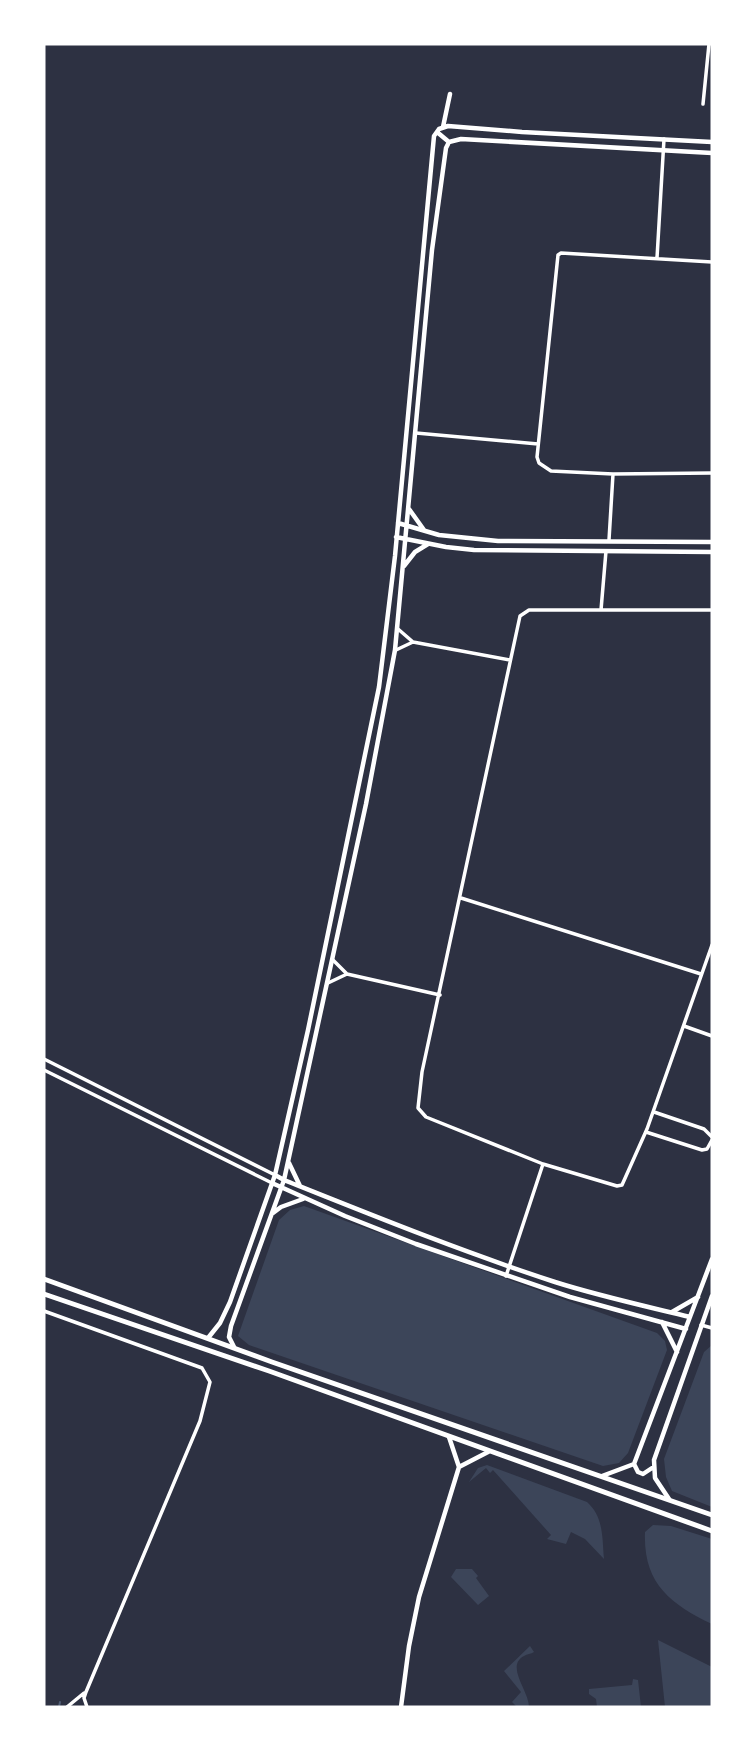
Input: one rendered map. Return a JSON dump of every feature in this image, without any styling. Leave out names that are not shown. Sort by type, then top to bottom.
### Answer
[{"type":"highway","points":[[44,1279],[272,1362],[712,1515]]},
{"type":"highway","points":[[44,1294],[268,1371],[712,1531]]},
{"type":"highway","points":[[268,1371],[272,1362]]},
{"type":"highway","points":[[633,1502],[638,1488]]},
{"type":"street","points":[[703,104],[709,44]]},
{"type":"street","points":[[208,1338],[220,1324],[230,1301],[275,1175],[308,1031],[379,687],[398,523],[432,150],[437,132],[443,127],[450,94]]},
{"type":"street","points":[[443,127],[712,142]]},
{"type":"street","points":[[437,132],[449,142]]},
{"type":"street","points":[[449,142],[461,139],[495,140],[712,153]]},
{"type":"street","points":[[657,258],[664,139]]},
{"type":"street","points":[[234,1347],[229,1337],[230,1326],[273,1214],[289,1163],[395,650],[432,250],[442,168],[449,142]]},
{"type":"street","points":[[712,261],[561,253],[558,255],[537,457],[544,468],[551,471],[613,474],[712,473]]},
{"type":"street","points":[[416,433],[538,444]]},
{"type":"street","points":[[609,540],[613,474]]},
{"type":"street","points":[[409,509],[425,531]]},
{"type":"street","points":[[398,523],[439,535],[498,541],[712,542]]},
{"type":"street","points":[[396,537],[474,550],[712,552]]},
{"type":"street","points":[[403,567],[415,552],[428,544]]},
{"type":"street","points":[[601,610],[606,551]]},
{"type":"street","points":[[712,610],[529,610],[524,612],[519,620],[422,1072],[418,1108],[426,1117],[543,1164],[620,1186],[625,1183],[646,1132],[712,945]]},
{"type":"street","points":[[398,629],[413,642],[510,660]]},
{"type":"street","points":[[395,650],[413,642]]},
{"type":"street","points":[[461,898],[701,974]]},
{"type":"street","points":[[333,960],[347,974],[440,995]]},
{"type":"street","points":[[328,983],[347,974]]},
{"type":"street","points":[[684,1026],[712,1036]]},
{"type":"street","points":[[44,1059],[284,1180],[382,1221],[580,1289],[690,1317]]},
{"type":"street","points":[[44,1070],[281,1188],[383,1231],[570,1297],[686,1329]]},
{"type":"street","points":[[646,1132],[704,1151],[712,1138],[704,1129],[653,1112]]},
{"type":"street","points":[[289,1163],[301,1187]]},
{"type":"street","points":[[506,1276],[543,1164]]},
{"type":"street","points":[[273,1214],[281,1207],[303,1198]]},
{"type":"street","points":[[653,1467],[643,1474],[638,1472],[634,1464],[712,1259]]},
{"type":"street","points":[[669,1499],[658,1483],[653,1467],[677,1389],[712,1296]]},
{"type":"street","points":[[671,1312],[698,1297]]},
{"type":"street","points":[[44,1311],[202,1368],[210,1382],[200,1421],[86,1692],[84,1698],[87,1707]]},
{"type":"street","points":[[662,1322],[677,1353]]},
{"type":"street","points":[[701,1325],[712,1328]]},
{"type":"street","points":[[401,1707],[419,1597],[459,1467],[449,1437]]},
{"type":"street","points":[[459,1467],[488,1452]]},
{"type":"street","points":[[602,1476],[634,1464]]},
{"type":"street","points":[[66,1707],[86,1692]]},
{"type":"shaded area","points":[[304,1206],[657,1333],[665,1341],[667,1350],[628,1453],[619,1463],[603,1466],[249,1345],[238,1336],[279,1220],[290,1210]]},
{"type":"shaded area","points":[[712,1345],[712,1507],[672,1491],[666,1477],[664,1459],[704,1352]]},
{"type":"shaded area","points":[[487,1465],[587,1502],[597,1514],[604,1559],[585,1539],[571,1532],[566,1544],[547,1539],[551,1535],[493,1470],[490,1473],[486,1468],[469,1482],[478,1468]]},
{"type":"shaded area","points":[[653,1525],[671,1526],[712,1539],[712,1624],[672,1600],[654,1578],[646,1550],[645,1532]]},
{"type":"shaded area","points":[[456,1569],[472,1569],[489,1596],[478,1605],[451,1577]]},
{"type":"shaded area","points":[[658,1640],[712,1667],[712,1707],[665,1707]]},
{"type":"shaded area","points":[[530,1646],[534,1652],[519,1660],[517,1666],[529,1707],[517,1707],[512,1702],[521,1692],[504,1671]]},
{"type":"shaded area","points":[[633,1679],[638,1680],[641,1707],[597,1707],[596,1699],[589,1694],[589,1689],[632,1685]]},
{"type":"waterway","points":[[59,1707],[60,1702]]}]
